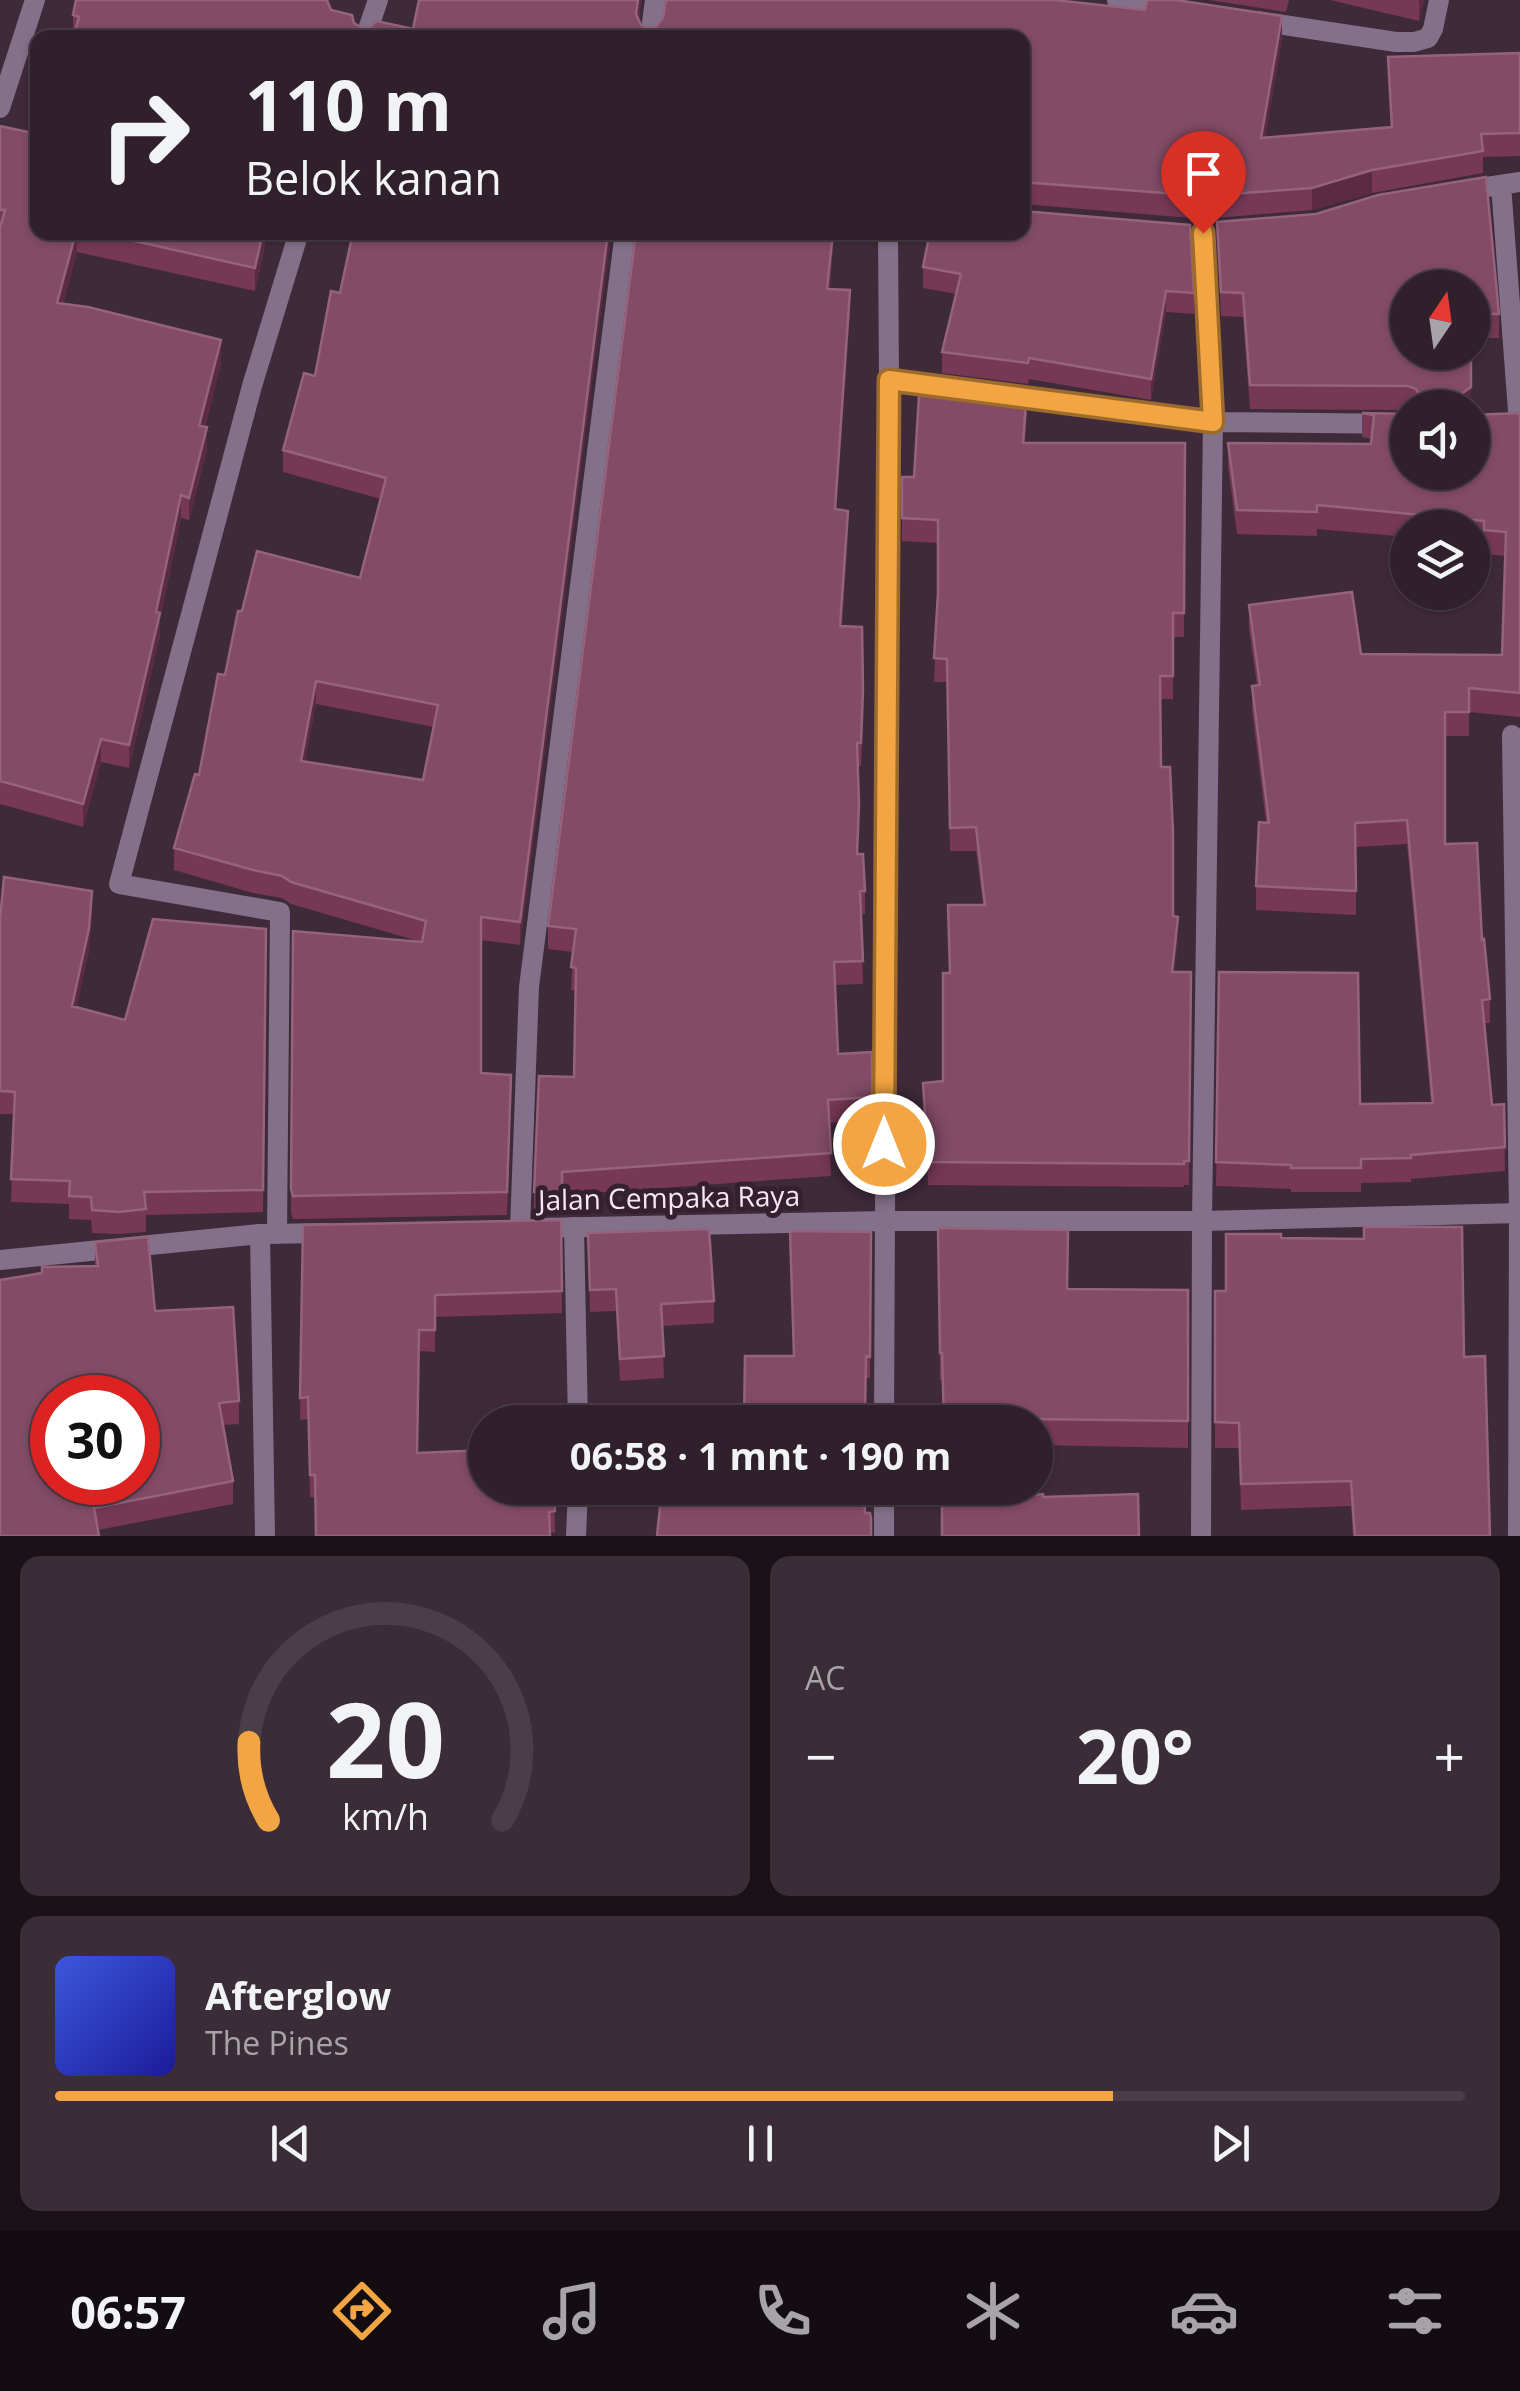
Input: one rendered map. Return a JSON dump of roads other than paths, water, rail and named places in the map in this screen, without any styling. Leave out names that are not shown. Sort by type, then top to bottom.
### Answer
[{"type":"street","points":[[0,108],[35,0]]},
{"type":"street","points":[[368,30],[378,0]]},
{"type":"street","points":[[651,30],[655,0]]},
{"type":"street","points":[[1116,0],[1185,10]]},
{"type":"street","points":[[1243,19],[1414,42],[1428,38],[1433,30],[1438,0]]},
{"type":"street","points":[[1441,194],[1510,184],[1514,424]]},
{"type":"street","points":[[1202,1536],[1202,1221],[1213,422],[1203,232]]},
{"type":"street","points":[[265,1536],[268,1234],[280,912],[118,884],[252,386],[296,240]]},
{"type":"street","name":"Jalan Cempaka Raya","points":[[624,240],[529,987],[510,1229],[1520,1213]]},
{"type":"street","points":[[884,1405],[888,240]]},
{"type":"street","points":[[889,380],[1213,422],[1390,424]]},
{"type":"street","points":[[1512,735],[1520,1213],[1518,1536]]},
{"type":"street","points":[[574,1227],[578,1405]]},
{"type":"street","points":[[0,1260],[268,1234],[351,1232]]},
{"type":"street","points":[[576,1536],[577,1505]]},
{"type":"street","points":[[884,1505],[884,1536]]}]
